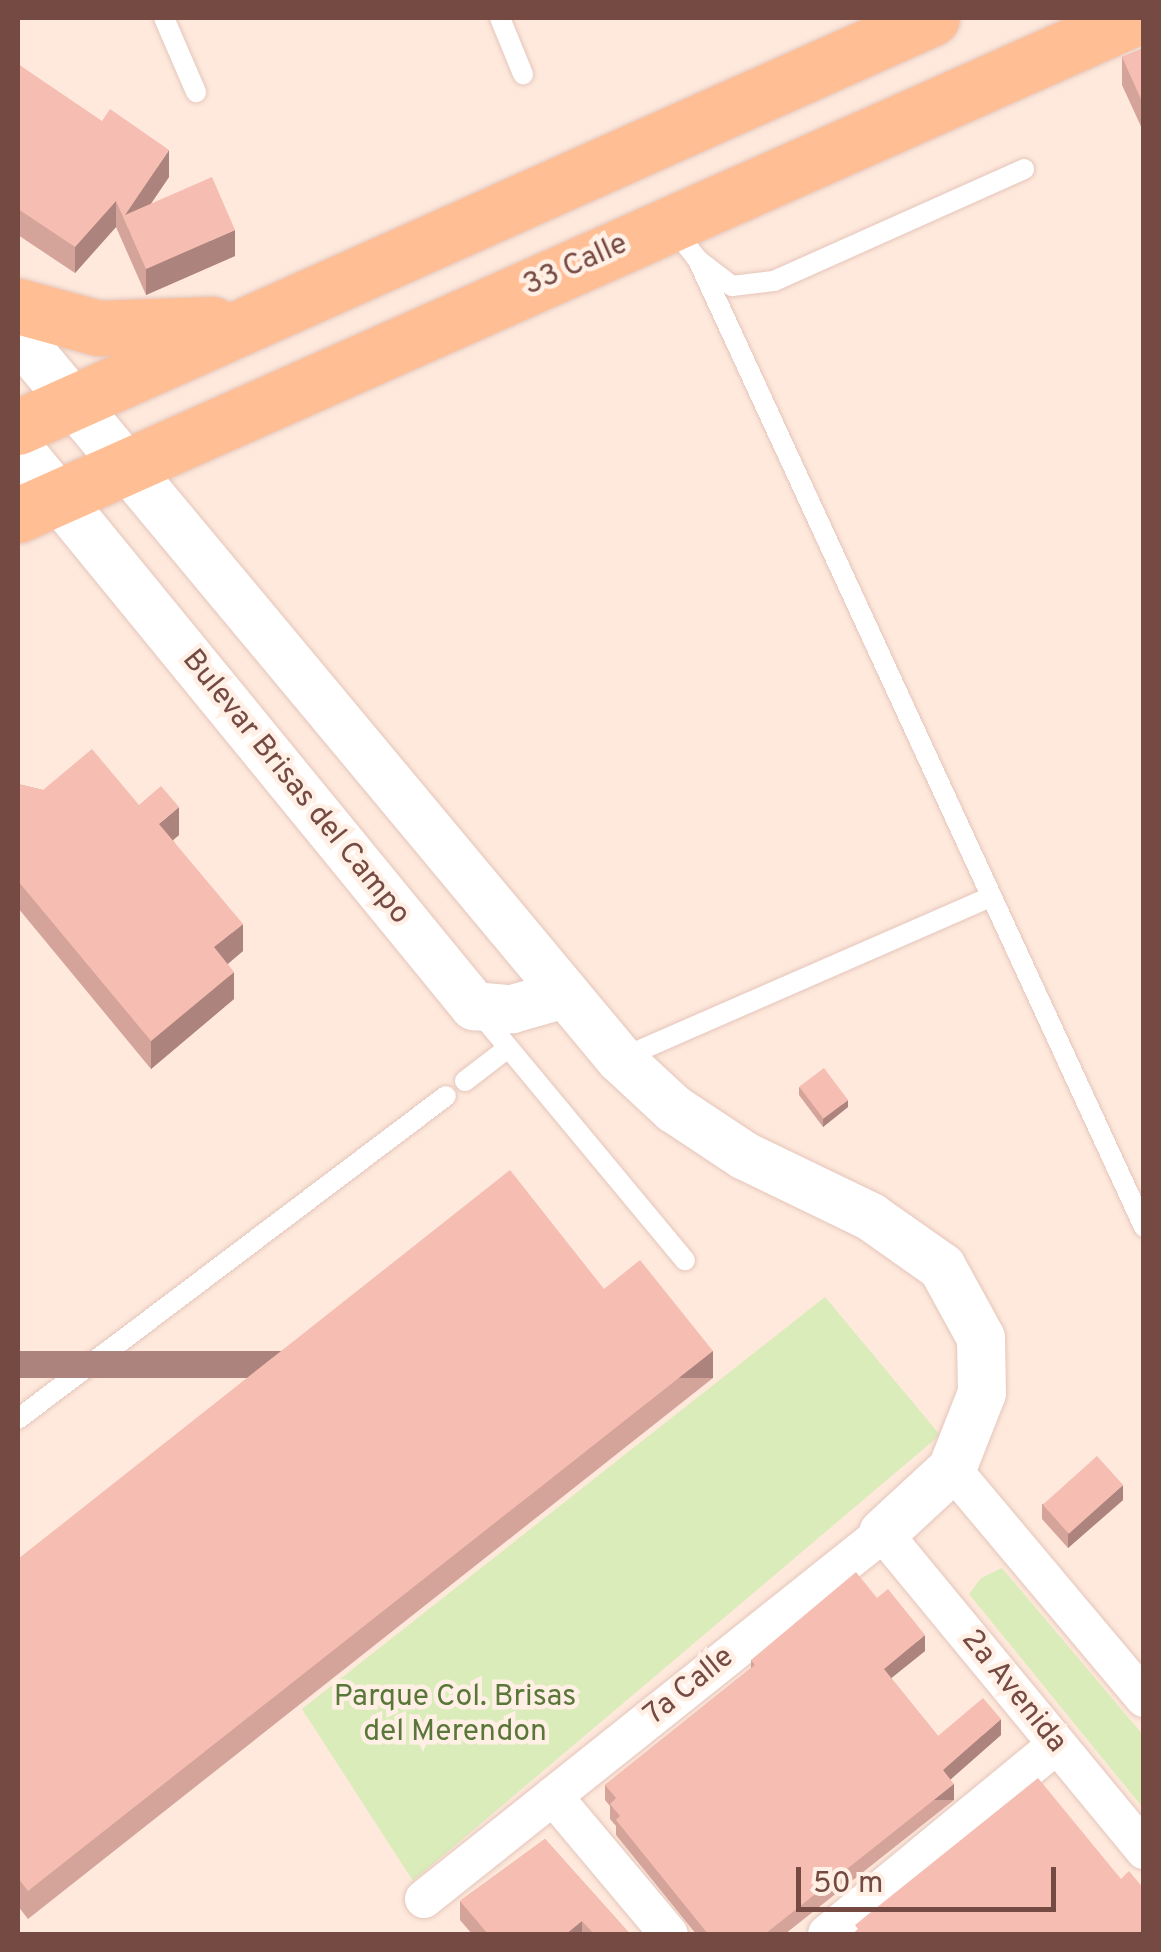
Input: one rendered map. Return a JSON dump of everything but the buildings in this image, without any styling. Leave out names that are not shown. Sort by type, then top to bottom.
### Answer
[{"type":"main road","points":[[18,427],[282,305],[932,18]]},
{"type":"main road","name":"33 Calle","points":[[37,506],[684,242],[1134,18]]},
{"type":"main road","points":[[18,306],[98,328],[160,331],[222,323],[282,305]]},
{"type":"street","points":[[18,336],[620,1059],[674,1109],[745,1156],[908,1238],[942,1267],[980,1338],[982,1393],[952,1469],[1142,1694]]},
{"type":"street","name":"Bulevar Brisas del Campo","points":[[18,448],[37,506],[474,1006]]},
{"type":"street","points":[[474,1006],[512,1008],[565,994]]},
{"type":"street","name":"7a Calle","points":[[424,1899],[883,1532],[952,1469]]},
{"type":"street","name":"2a Avenida","points":[[883,1532],[1144,1850]]},
{"type":"street","points":[[827,1934],[1056,1745]]},
{"type":"street","points":[[554,1796],[669,1934]]},
{"type":"lane","points":[[164,18],[196,92]]},
{"type":"lane","points":[[500,18],[523,74]]},
{"type":"lane","points":[[684,242],[732,286],[774,280],[1024,170]]},
{"type":"lane","points":[[684,242],[1144,1227]]},
{"type":"lane","points":[[620,1059],[991,897]]},
{"type":"lane","points":[[474,1006],[685,1260]]},
{"type":"lane","points":[[465,1080],[508,1048]]},
{"type":"lane","points":[[18,1419],[446,1096]]},
{"type":"green space","name":"Parque Col. Brisas del Merendon","points":[[825,1297],[940,1435],[413,1881],[302,1709]]},
{"type":"green space","points":[[1002,1568],[1143,1735],[1143,1808],[969,1594],[981,1578]]}]
